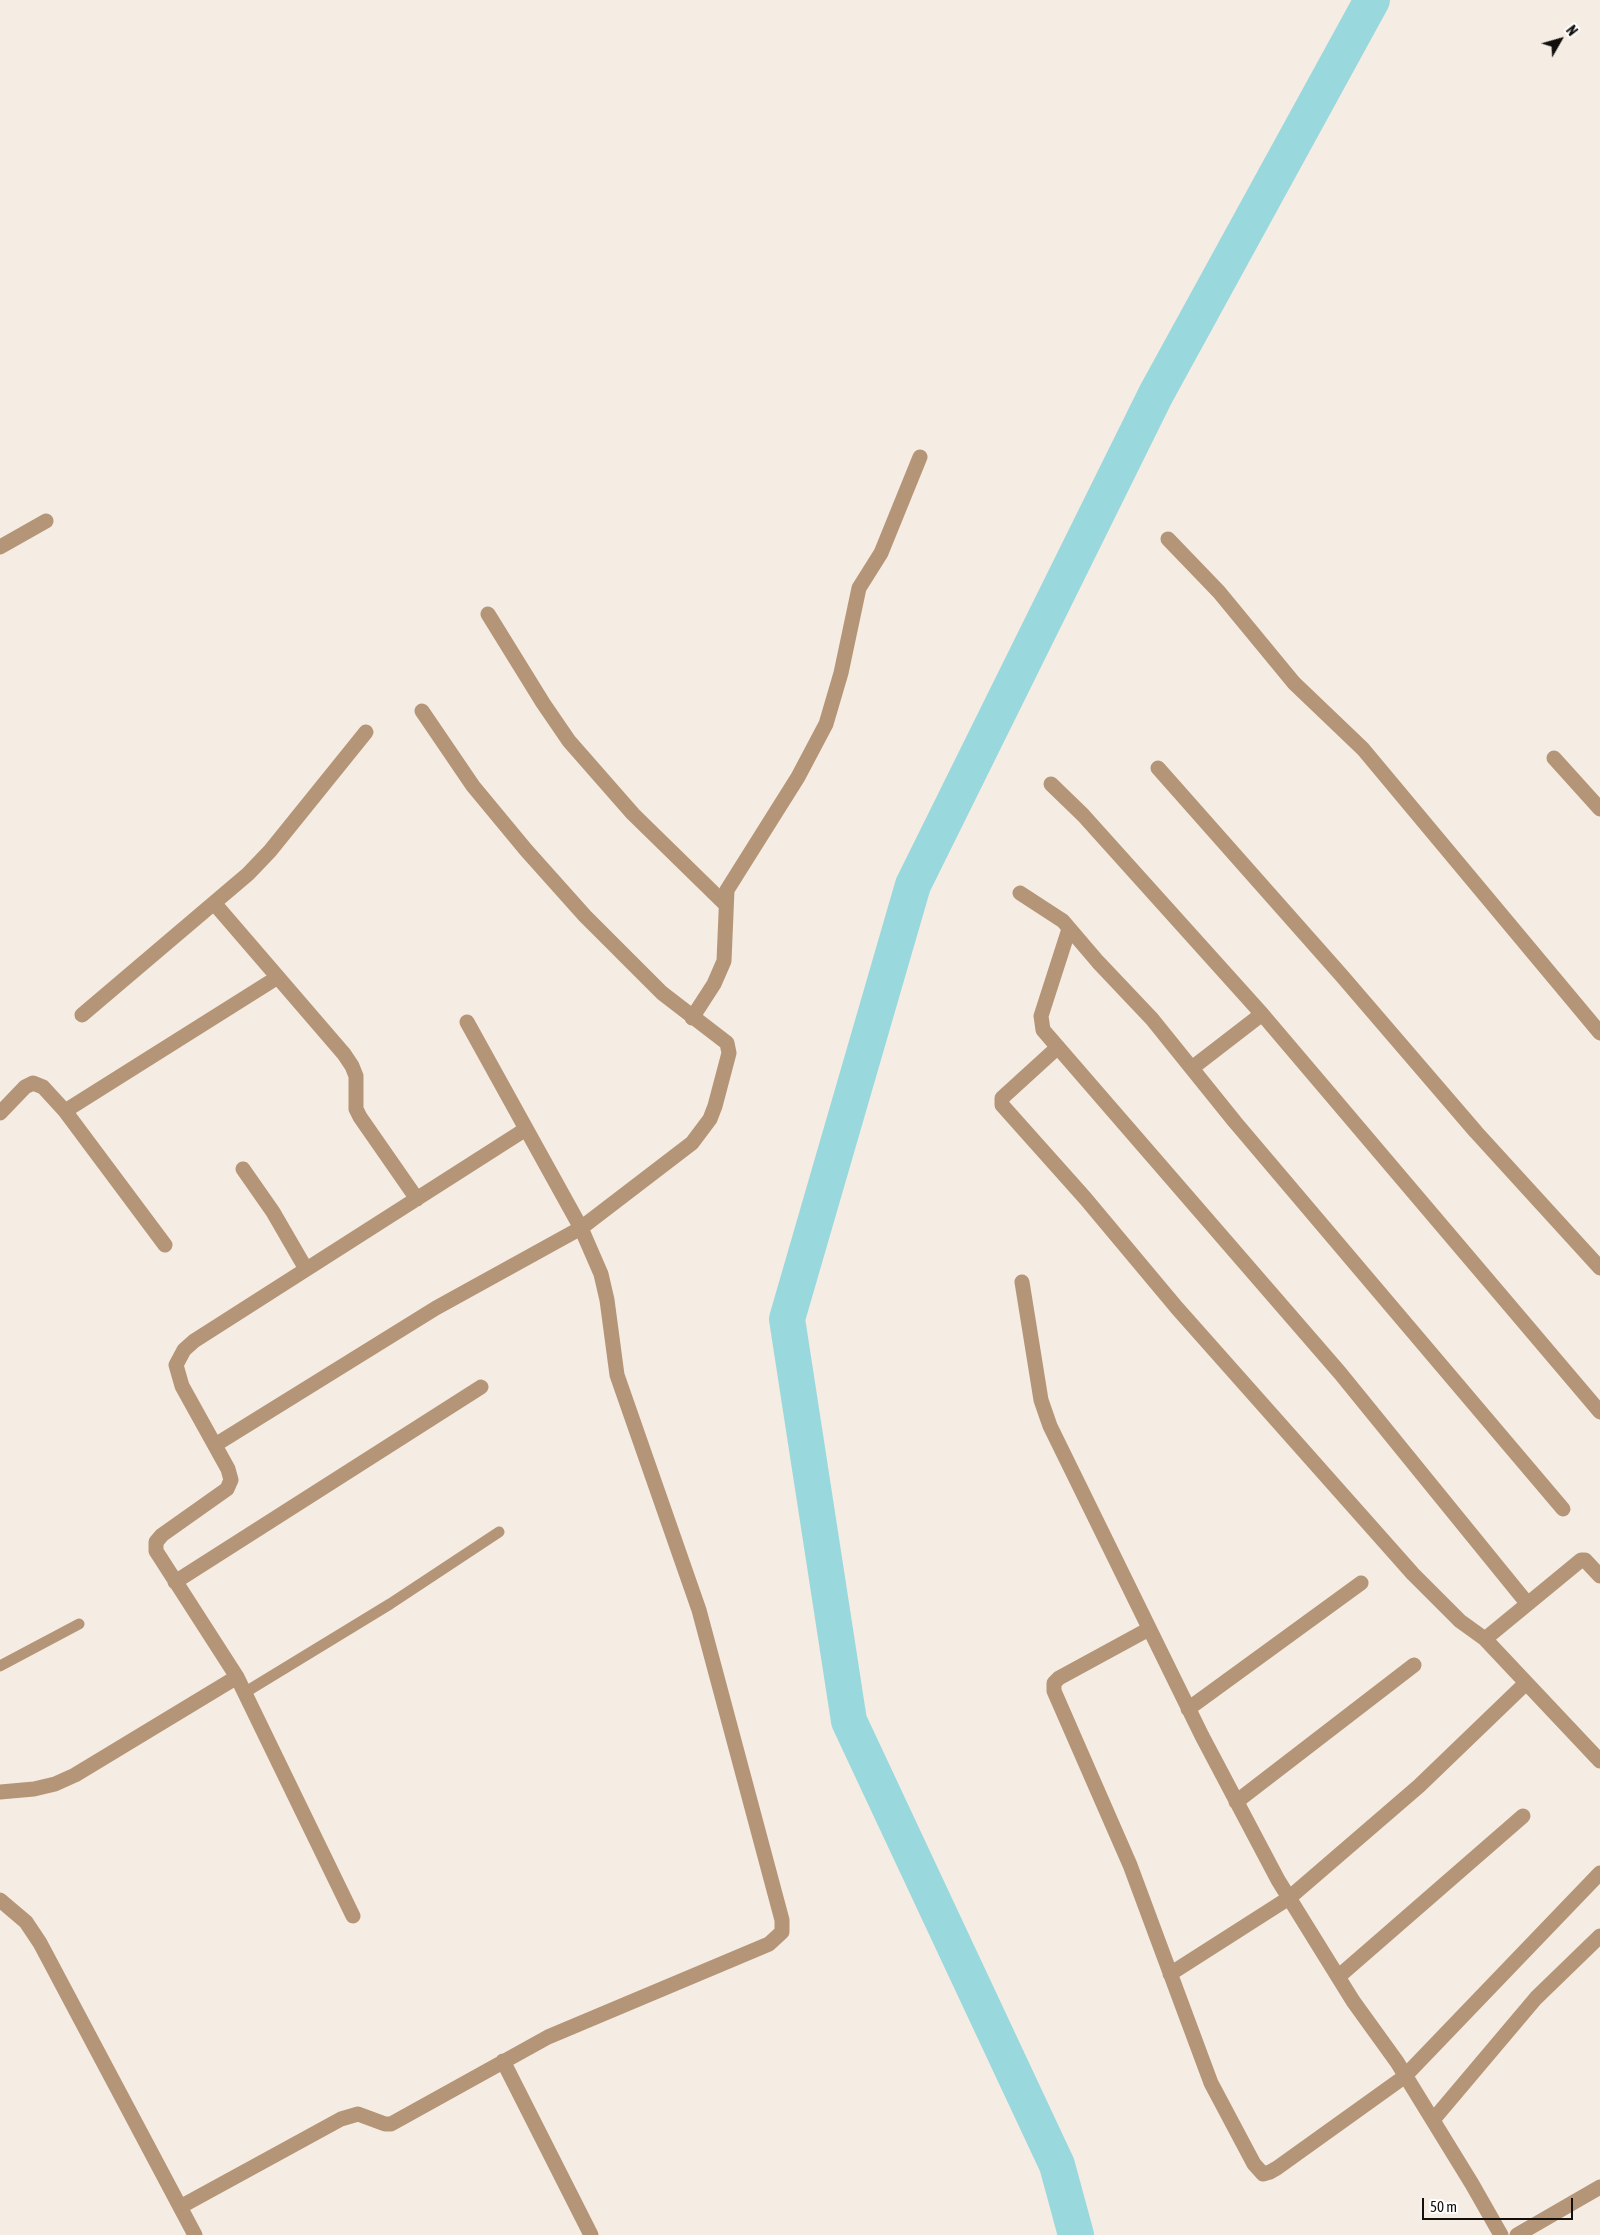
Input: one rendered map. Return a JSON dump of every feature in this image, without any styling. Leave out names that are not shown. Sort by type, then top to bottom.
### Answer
[{"type":"street","points":[[692,1018],[714,984],[724,961],[727,890],[798,777],[826,724],[842,673],[858,588],[881,553],[920,457]]},
{"type":"street","points":[[0,546],[46,520]]},
{"type":"street","points":[[1168,539],[1219,592],[1294,683],[1363,749],[1600,1033]]},
{"type":"street","points":[[488,614],[569,741],[633,814],[726,904]]},
{"type":"street","points":[[215,1445],[436,1308],[581,1228],[676,1157],[692,1143],[710,1119],[727,1061],[728,1048],[723,1039],[692,1018],[638,971],[526,850],[474,786],[422,711]]},
{"type":"street","points":[[82,1015],[214,903],[264,857],[366,732]]},
{"type":"street","points":[[1554,758],[1600,809]]},
{"type":"street","points":[[1158,768],[1342,976],[1476,1132],[1600,1268]]},
{"type":"street","points":[[1050,784],[1083,814],[1262,1014],[1600,1412]]},
{"type":"street","points":[[1020,893],[1056,915],[1152,1019],[1235,1122],[1563,1509]]},
{"type":"street","points":[[214,903],[352,1066],[357,1087],[356,1109],[417,1199]]},
{"type":"street","points":[[1069,929],[1040,1021],[1043,1030],[1340,1373],[1527,1604]]},
{"type":"street","points":[[65,1111],[278,977]]},
{"type":"street","points":[[1192,1068],[1262,1014]]},
{"type":"street","points":[[180,2208],[341,2119],[358,2114],[385,2124],[391,2124],[567,2027],[769,1944],[779,1936],[783,1928],[699,1610],[619,1382],[607,1300],[601,1274],[581,1228],[467,1022]]},
{"type":"street","points":[[1058,1047],[1002,1098],[1002,1105],[1085,1198],[1177,1308],[1413,1574],[1460,1620],[1485,1639],[1600,1761]]},
{"type":"street","points":[[0,1113],[24,1087],[33,1083],[43,1087],[65,1111],[165,1245]]},
{"type":"street","points":[[353,1916],[236,1677],[159,1557],[156,1542],[162,1535],[227,1489],[231,1484],[228,1469],[177,1374],[176,1365],[179,1358],[194,1341],[526,1129]]},
{"type":"street","points":[[243,1169],[273,1212],[306,1269]]},
{"type":"street","points":[[1022,1282],[1041,1400],[1050,1426],[1188,1709],[1267,1862],[1338,1977],[1397,2062],[1404,2077],[1433,2120],[1501,2235]]},
{"type":"street","points":[[175,1582],[481,1387]]},
{"type":"street","points":[[1485,1639],[1581,1560],[1585,1560],[1600,1576]]},
{"type":"street","points":[[1188,1709],[1361,1583]]},
{"type":"street","points":[[1149,1629],[1059,1678],[1053,1687],[1130,1865],[1211,2083],[1254,2164],[1263,2174],[1277,2168],[1404,2077],[1600,1873]]},
{"type":"street","points":[[1236,1802],[1414,1665]]},
{"type":"street","points":[[0,1792],[55,1784],[75,1775],[236,1677]]},
{"type":"street","points":[[1170,1974],[1289,1898],[1419,1786],[1526,1684]]},
{"type":"street","points":[[1338,1977],[1522,1816]]},
{"type":"street","points":[[0,1900],[26,1922],[40,1943],[195,2235]]},
{"type":"street","points":[[1433,2120],[1536,1998],[1600,1936]]},
{"type":"street","points":[[503,2061],[591,2235]]},
{"type":"street","points":[[1517,2235],[1600,2187]]},
{"type":"lane","points":[[244,1693],[390,1604],[499,1532]]},
{"type":"lane","points":[[0,1666],[79,1624]]},
{"type":"waterway","points":[[1076,2235],[1057,2165],[849,1721],[787,1319],[913,885],[1156,394],[1372,0]]}]
